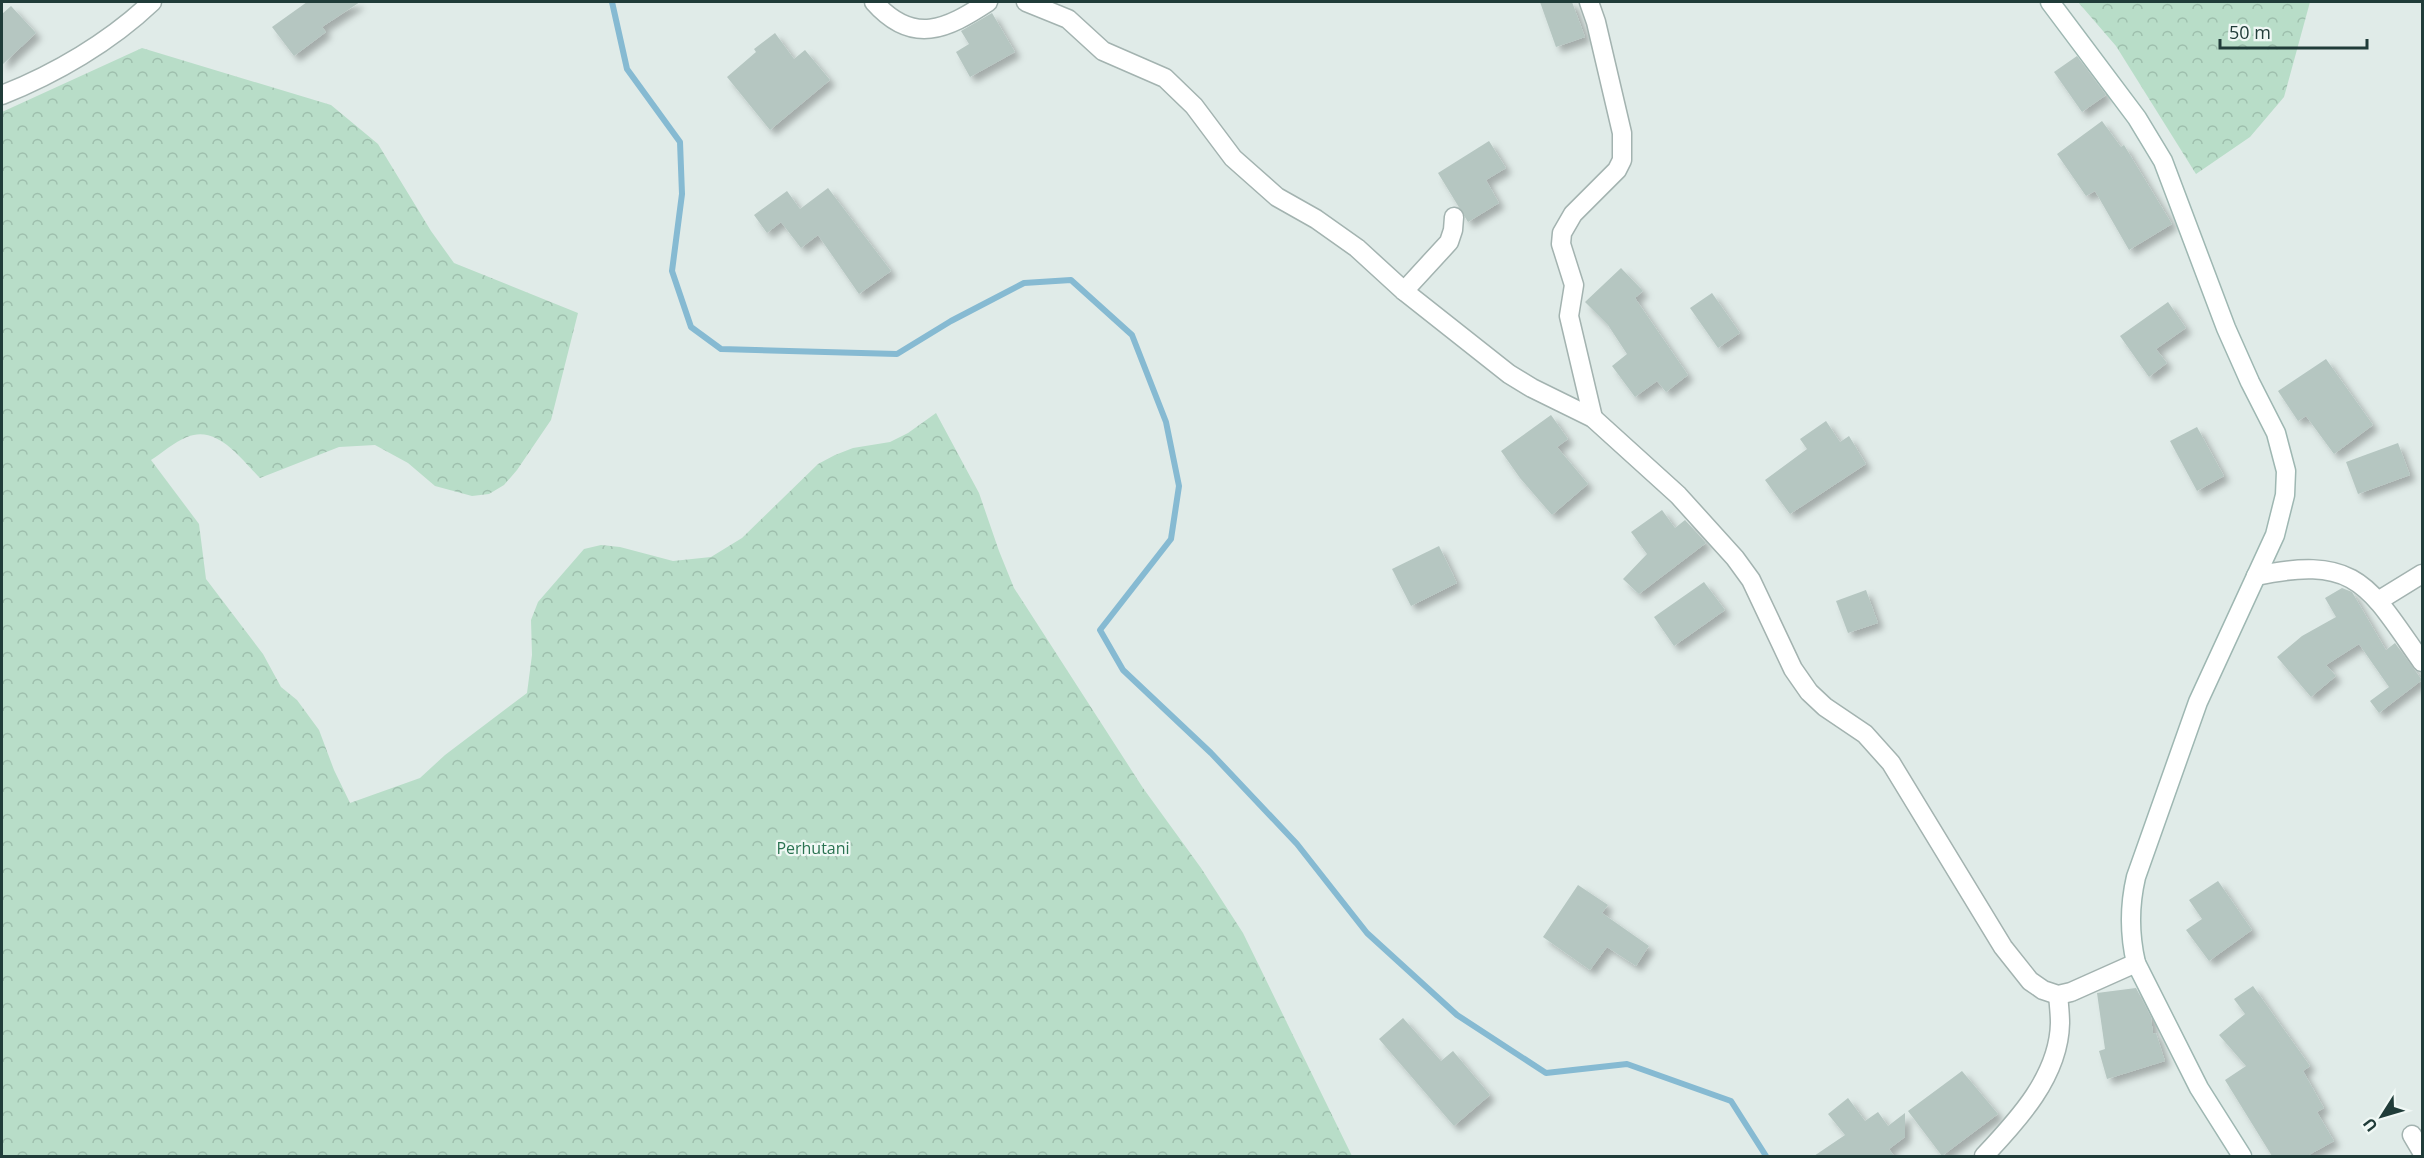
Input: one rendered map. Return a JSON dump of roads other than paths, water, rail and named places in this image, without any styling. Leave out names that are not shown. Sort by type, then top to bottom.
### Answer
[{"type":"street","points":[[2,95],[72,61],[152,2]]},
{"type":"street","points":[[874,2],[893,18],[911,27],[926,30],[940,28],[961,19],[988,2]]},
{"type":"street","points":[[1026,2],[1068,19],[1103,51],[1165,78],[1194,106],[1233,158],[1277,197],[1316,219],[1357,248],[1404,291],[1509,374],[1593,418],[1678,495],[1735,558],[1751,580],[1793,669],[1809,693],[1825,707],[1865,734],[1892,763],[2015,965],[2030,981],[2058,996],[2136,963]]},
{"type":"street","points":[[1589,2],[1596,22],[1624,149],[1617,170],[1573,214],[1562,233],[1561,244],[1574,285],[1570,306],[1571,323],[1593,418]]},
{"type":"street","points":[[2050,2],[2137,118],[2163,161],[2226,328],[2276,433],[2286,471],[2285,495],[2275,535],[2198,702],[2136,877],[2130,902],[2129,924],[2136,963],[2199,1088],[2242,1156]]},
{"type":"street","points":[[1404,291],[1449,242],[1454,217]]},
{"type":"street","points":[[2256,576],[2283,570],[2322,569],[2339,572],[2356,581],[2378,601],[2422,662]]},
{"type":"street","points":[[2378,601],[2422,574]]},
{"type":"street","points":[[1984,1156],[2027,1107],[2046,1076],[2058,1043],[2060,1023],[2058,996]]},
{"type":"street","points":[[2412,1135],[2422,1152]]},
{"type":"waterway","points":[[612,2],[627,69],[680,142],[682,194],[672,271],[691,327],[721,349],[897,354],[951,321],[1024,283],[1071,280],[1132,335],[1166,422],[1179,486],[1171,539],[1100,630],[1123,670],[1211,753],[1297,844],[1367,933],[1457,1015],[1546,1073],[1627,1064],[1731,1101],[1766,1156]]},
{"type":"park label","name":"Perhutani","points":[[813,848]]}]
